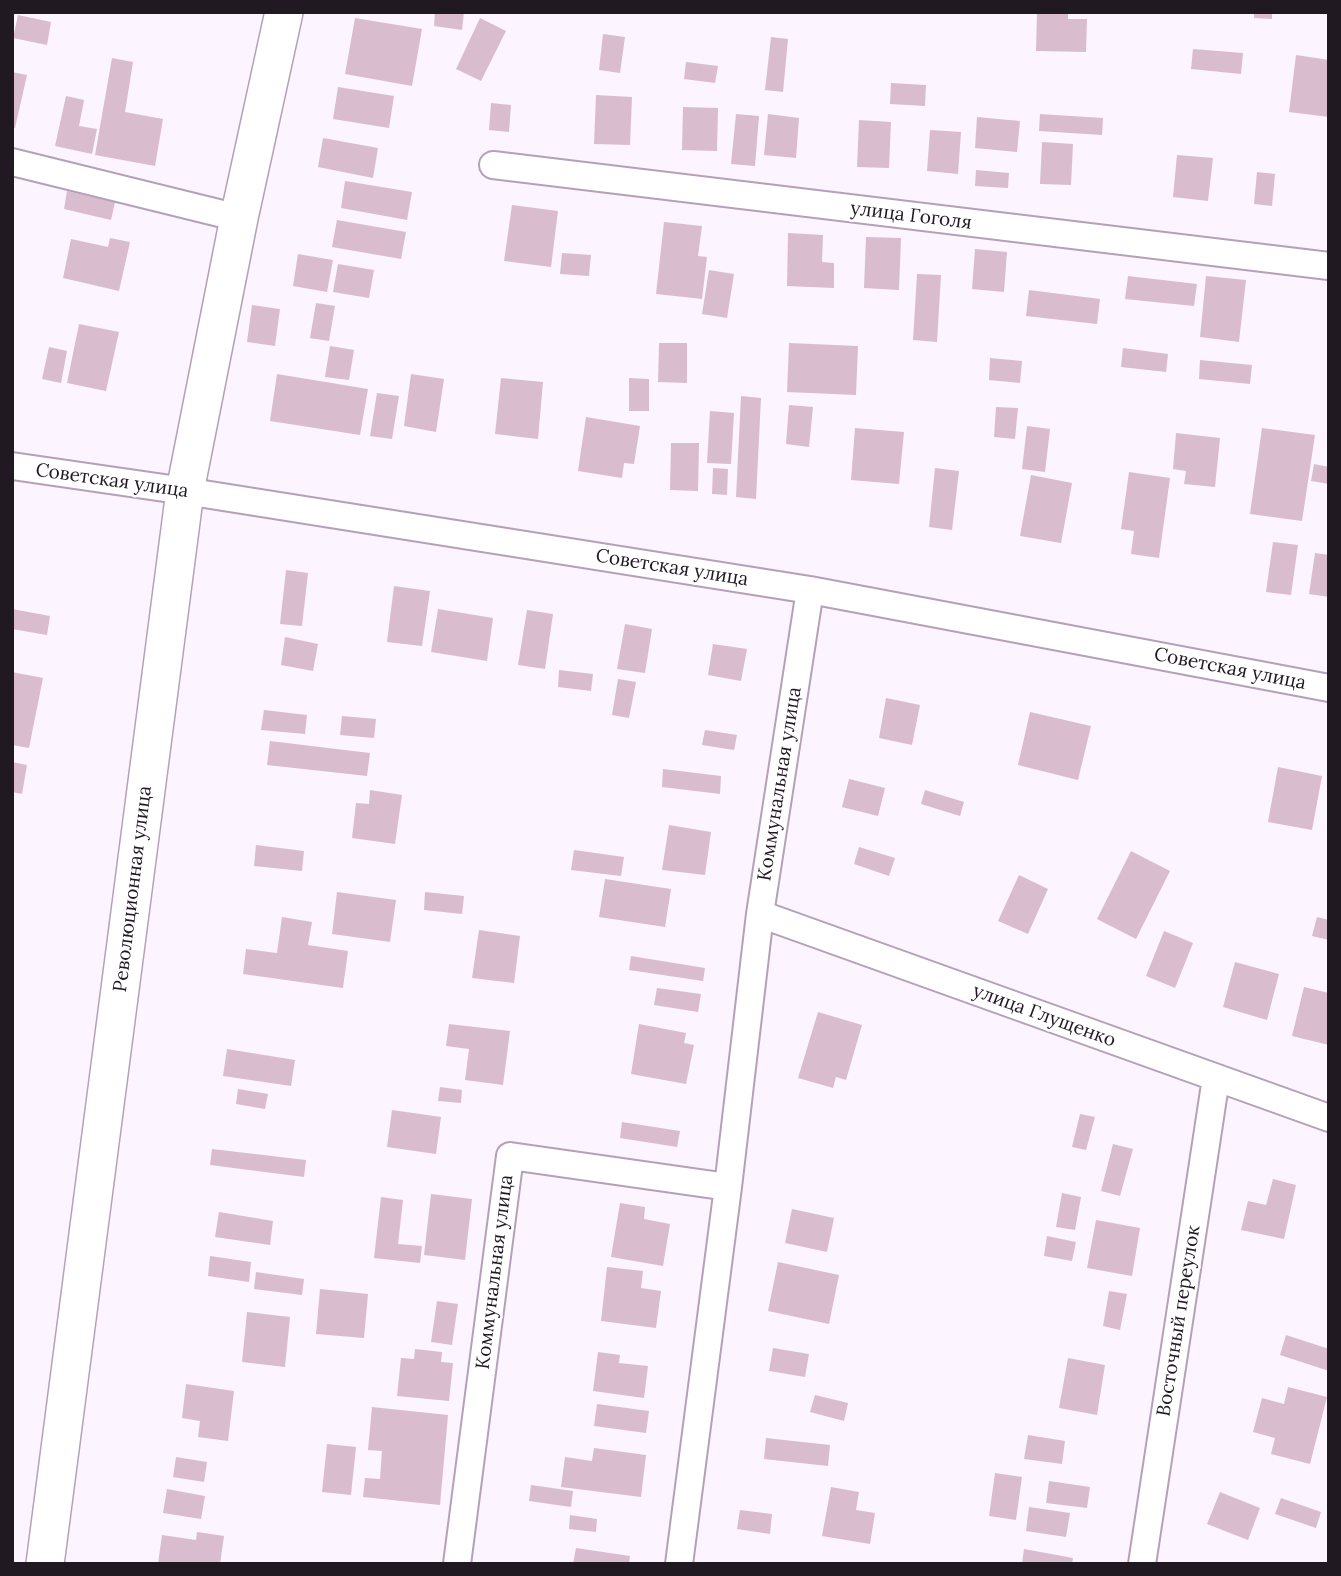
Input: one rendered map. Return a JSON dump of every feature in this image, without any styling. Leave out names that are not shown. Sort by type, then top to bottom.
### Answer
[{"type":"street","name":"Революционная улица","points":[[45,1564],[185,491],[239,218],[285,12]]},
{"type":"street","points":[[12,162],[239,218]]},
{"type":"street","name":"улица Гоголя","points":[[493,165],[1329,266]]},
{"type":"street","name":"Советская улица","points":[[12,466],[810,590],[1329,688]]},
{"type":"street","name":"Коммунальная улица","points":[[679,1564],[760,915],[810,590]]},
{"type":"street","name":"улица Глущенко","points":[[760,915],[1329,1118]]},
{"type":"street","name":"Восточный переулок","points":[[1142,1564],[1216,1078]]},
{"type":"street","name":"Коммунальная улица","points":[[457,1564],[510,1156],[728,1187]]},
{"type":"building","points":[[435,12],[464,12],[462,30],[434,26]]},
{"type":"building","points":[[1037,12],[1068,12],[1068,19],[1087,19],[1086,52],[1036,51]]},
{"type":"building","points":[[1254,12],[1272,12],[1272,19],[1254,18]]},
{"type":"building","points":[[18,15],[51,22],[47,45],[13,38]]},
{"type":"building","points":[[355,18],[422,29],[412,86],[345,74]]},
{"type":"building","points":[[480,18],[506,31],[481,81],[456,69]]},
{"type":"building","points":[[603,34],[625,37],[620,73],[599,70]]},
{"type":"building","points":[[771,37],[788,39],[783,92],[765,90]]},
{"type":"building","points":[[1193,49],[1243,53],[1241,74],[1191,69]]},
{"type":"building","points":[[1296,55],[1329,60],[1329,117],[1289,112]]},
{"type":"building","points":[[112,58],[133,62],[125,112],[163,119],[155,166],[95,155]]},
{"type":"building","points":[[686,62],[718,66],[715,83],[684,79]]},
{"type":"building","points":[[12,72],[27,75],[15,128],[12,127]]},
{"type":"building","points":[[891,83],[926,85],[925,106],[890,104]]},
{"type":"building","points":[[338,87],[394,96],[389,128],[333,119]]},
{"type":"building","points":[[596,95],[632,97],[630,145],[594,144]]},
{"type":"building","points":[[66,96],[84,100],[79,126],[97,129],[92,154],[55,146]]},
{"type":"building","points":[[491,103],[511,105],[509,132],[489,130]]},
{"type":"building","points":[[683,107],[718,108],[717,151],[682,150]]},
{"type":"building","points":[[736,114],[759,116],[755,166],[731,164]]},
{"type":"building","points":[[768,114],[799,118],[796,158],[764,155]]},
{"type":"building","points":[[1040,114],[1103,118],[1102,135],[1039,131]]},
{"type":"building","points":[[977,117],[1020,121],[1017,152],[975,148]]},
{"type":"building","points":[[859,120],[891,122],[889,168],[857,167]]},
{"type":"building","points":[[930,130],[961,132],[958,174],[927,171]]},
{"type":"building","points":[[323,138],[378,148],[373,178],[318,167]]},
{"type":"building","points":[[1042,142],[1073,144],[1071,185],[1040,184]]},
{"type":"building","points":[[1177,155],[1213,158],[1208,201],[1173,197]]},
{"type":"building","points":[[976,170],[1009,173],[1008,188],[975,186]]},
{"type":"building","points":[[1257,172],[1275,174],[1272,206],[1254,204]]},
{"type":"building","points":[[345,181],[412,192],[407,220],[341,208]]},
{"type":"building","points":[[67,191],[115,202],[111,220],[64,209]]},
{"type":"building","points":[[512,205],[558,211],[551,267],[504,261]]},
{"type":"building","points":[[337,220],[406,232],[401,259],[332,247]]},
{"type":"building","points":[[664,222],[702,226],[698,256],[707,257],[702,299],[656,294]]},
{"type":"building","points":[[788,233],[823,235],[822,262],[834,263],[834,288],[787,286]]},
{"type":"building","points":[[866,237],[901,238],[899,290],[864,288]]},
{"type":"building","points":[[110,238],[130,242],[119,291],[63,278],[71,239],[108,247]]},
{"type":"building","points":[[975,249],[1007,252],[1004,292],[972,289]]},
{"type":"building","points":[[562,253],[591,255],[589,276],[560,274]]},
{"type":"building","points":[[298,254],[333,260],[327,292],[293,286]]},
{"type":"building","points":[[338,264],[374,270],[369,298],[333,292]]},
{"type":"building","points":[[709,270],[734,274],[727,318],[702,314]]},
{"type":"building","points":[[917,274],[941,275],[937,342],[913,340]]},
{"type":"building","points":[[1128,276],[1197,284],[1194,306],[1125,299]]},
{"type":"building","points":[[1206,276],[1246,280],[1239,342],[1200,337]]},
{"type":"building","points":[[1029,290],[1100,299],[1097,324],[1026,316]]},
{"type":"building","points":[[316,303],[335,306],[329,341],[310,338]]},
{"type":"building","points":[[252,305],[280,309],[275,346],[247,342]]},
{"type":"building","points":[[79,324],[119,332],[106,391],[67,383]]},
{"type":"building","points":[[659,343],[687,343],[687,383],[658,382]]},
{"type":"building","points":[[789,343],[858,346],[856,395],[787,392]]},
{"type":"building","points":[[330,346],[354,350],[349,380],[325,377]]},
{"type":"building","points":[[49,347],[67,351],[61,383],[42,379]]},
{"type":"building","points":[[1123,348],[1168,354],[1166,372],[1121,367]]},
{"type":"building","points":[[990,358],[1022,361],[1020,383],[989,380]]},
{"type":"building","points":[[1200,360],[1252,365],[1250,384],[1199,379]]},
{"type":"building","points":[[277,374],[368,389],[360,435],[270,421]]},
{"type":"building","points":[[411,374],[444,379],[436,432],[404,426]]},
{"type":"building","points":[[501,378],[543,382],[538,439],[495,434]]},
{"type":"building","points":[[629,378],[649,379],[649,411],[629,411]]},
{"type":"building","points":[[377,393],[399,396],[392,439],[370,436]]},
{"type":"building","points":[[741,396],[761,398],[756,499],[736,497]]},
{"type":"building","points":[[789,405],[813,407],[809,447],[786,444]]},
{"type":"building","points":[[996,407],[1018,408],[1015,439],[994,437]]},
{"type":"building","points":[[710,411],[734,413],[731,464],[707,463]]},
{"type":"building","points":[[586,417],[640,426],[634,464],[624,463],[622,478],[578,471]]},
{"type":"building","points":[[1027,426],[1050,429],[1045,472],[1022,469]]},
{"type":"building","points":[[855,428],[904,432],[899,484],[851,480]]},
{"type":"building","points":[[1262,428],[1315,435],[1302,521],[1250,514]]},
{"type":"building","points":[[1176,433],[1220,438],[1215,487],[1184,484],[1186,471],[1173,469]]},
{"type":"building","points":[[671,443],[699,443],[698,491],[670,490]]},
{"type":"building","points":[[1314,464],[1329,467],[1329,484],[1311,481]]},
{"type":"building","points":[[713,468],[728,469],[727,495],[712,494]]},
{"type":"building","points":[[935,468],[959,471],[952,530],[929,527]]},
{"type":"building","points":[[1129,472],[1170,478],[1159,558],[1131,554],[1134,531],[1121,529]]},
{"type":"building","points":[[1031,475],[1072,483],[1061,543],[1020,536]]},
{"type":"building","points":[[1273,542],[1298,545],[1291,595],[1266,592]]},
{"type":"building","points":[[1315,553],[1329,555],[1329,597],[1309,594]]},
{"type":"building","points":[[286,570],[308,573],[302,626],[280,624]]},
{"type":"building","points":[[394,586],[430,591],[422,646],[387,642]]},
{"type":"building","points":[[12,609],[50,616],[47,635],[12,629]]},
{"type":"building","points":[[438,609],[493,618],[487,661],[431,652]]},
{"type":"building","points":[[527,610],[553,614],[545,669],[518,665]]},
{"type":"building","points":[[625,624],[652,629],[645,673],[617,669]]},
{"type":"building","points":[[285,637],[318,644],[313,671],[281,665]]},
{"type":"building","points":[[713,644],[747,649],[741,681],[708,675]]},
{"type":"building","points":[[559,670],[593,674],[591,691],[558,687]]},
{"type":"building","points":[[12,672],[43,678],[29,748],[12,745]]},
{"type":"building","points":[[618,679],[636,682],[629,718],[612,715]]},
{"type":"building","points":[[886,698],[920,705],[912,745],[879,738]]},
{"type":"building","points":[[264,710],[307,715],[305,734],[261,730]]},
{"type":"building","points":[[1030,712],[1091,726],[1078,780],[1018,765]]},
{"type":"building","points":[[342,716],[376,719],[374,738],[340,735]]},
{"type":"building","points":[[705,730],[737,735],[734,750],[702,745]]},
{"type":"building","points":[[270,741],[370,753],[367,776],[267,765]]},
{"type":"building","points":[[12,762],[27,765],[22,794],[12,792]]},
{"type":"building","points":[[1278,767],[1322,776],[1312,830],[1268,822]]},
{"type":"building","points":[[663,769],[721,776],[720,794],[662,787]]},
{"type":"building","points":[[849,779],[885,788],[878,816],[842,807]]},
{"type":"building","points":[[370,790],[402,795],[395,844],[352,838],[356,803],[369,804]]},
{"type":"building","points":[[925,790],[964,802],[960,816],[921,804]]},
{"type":"building","points":[[669,825],[711,832],[705,875],[662,870]]},
{"type":"building","points":[[256,845],[304,851],[302,871],[254,866]]},
{"type":"building","points":[[859,847],[895,858],[889,876],[854,864]]},
{"type":"building","points":[[574,850],[624,857],[621,876],[571,870]]},
{"type":"building","points":[[1131,851],[1170,871],[1136,939],[1097,919]]},
{"type":"building","points":[[1019,875],[1048,889],[1028,934],[998,921]]},
{"type":"building","points":[[605,879],[671,889],[665,927],[599,917]]},
{"type":"building","points":[[337,892],[396,900],[390,942],[332,934]]},
{"type":"building","points":[[425,892],[464,896],[462,914],[424,910]]},
{"type":"building","points":[[282,917],[312,922],[308,945],[348,951],[343,988],[243,974],[246,949],[277,953]]},
{"type":"building","points":[[1317,917],[1329,920],[1329,940],[1312,936]]},
{"type":"building","points":[[479,930],[520,936],[514,983],[472,978]]},
{"type":"building","points":[[1164,931],[1193,943],[1175,988],[1146,976]]},
{"type":"building","points":[[631,956],[705,968],[703,981],[629,970]]},
{"type":"building","points":[[1235,962],[1279,974],[1267,1020],[1223,1007]]},
{"type":"building","points":[[1304,987],[1329,993],[1329,1045],[1292,1036]]},
{"type":"building","points":[[657,988],[701,994],[698,1012],[654,1005]]},
{"type":"building","points":[[818,1012],[862,1025],[846,1080],[836,1077],[833,1088],[798,1078]]},
{"type":"building","points":[[449,1024],[510,1031],[503,1085],[465,1080],[469,1049],[446,1046]]},
{"type":"building","points":[[639,1024],[686,1033],[684,1043],[694,1045],[686,1084],[631,1074]]},
{"type":"building","points":[[227,1049],[295,1060],[291,1086],[223,1076]]},
{"type":"building","points":[[440,1087],[462,1090],[461,1103],[438,1101]]},
{"type":"building","points":[[238,1089],[268,1094],[265,1109],[236,1104]]},
{"type":"building","points":[[392,1110],[441,1117],[436,1154],[387,1147]]},
{"type":"building","points":[[1080,1114],[1095,1117],[1086,1150],[1072,1147]]},
{"type":"building","points":[[622,1122],[680,1131],[677,1147],[620,1138]]},
{"type":"building","points":[[1113,1144],[1133,1149],[1120,1196],[1101,1191]]},
{"type":"building","points":[[212,1149],[306,1160],[304,1177],[210,1165]]},
{"type":"building","points":[[1273,1179],[1296,1185],[1284,1239],[1241,1230],[1248,1201],[1266,1205]]},
{"type":"building","points":[[1062,1193],[1081,1197],[1075,1230],[1056,1227]]},
{"type":"building","points":[[431,1194],[472,1199],[465,1260],[424,1255]]},
{"type":"building","points":[[381,1197],[403,1200],[398,1244],[422,1246],[420,1263],[374,1258]]},
{"type":"building","points":[[620,1203],[645,1207],[644,1219],[670,1224],[663,1266],[611,1257]]},
{"type":"building","points":[[792,1209],[834,1218],[827,1252],[785,1243]]},
{"type":"building","points":[[219,1212],[273,1221],[270,1245],[215,1237]]},
{"type":"building","points":[[1096,1220],[1140,1228],[1132,1276],[1087,1268]]},
{"type":"building","points":[[1047,1236],[1076,1242],[1072,1261],[1044,1256]]},
{"type":"building","points":[[210,1256],[251,1262],[249,1282],[208,1276]]},
{"type":"building","points":[[778,1262],[839,1275],[829,1324],[768,1311]]},
{"type":"building","points":[[607,1267],[643,1271],[641,1288],[661,1291],[656,1328],[601,1321]]},
{"type":"building","points":[[256,1272],[304,1279],[302,1295],[254,1289]]},
{"type":"building","points":[[320,1289],[368,1294],[364,1338],[316,1334]]},
{"type":"building","points":[[1109,1291],[1127,1294],[1120,1330],[1103,1326]]},
{"type":"building","points":[[437,1301],[458,1304],[452,1345],[431,1342]]},
{"type":"building","points":[[247,1312],[290,1317],[285,1367],[242,1362]]},
{"type":"building","points":[[1286,1335],[1329,1349],[1329,1371],[1280,1355]]},
{"type":"building","points":[[773,1348],[809,1354],[805,1377],[769,1371]]},
{"type":"building","points":[[415,1349],[442,1352],[441,1362],[453,1363],[449,1401],[397,1396],[401,1358],[414,1359]]},
{"type":"building","points":[[598,1352],[620,1355],[619,1363],[648,1366],[644,1398],[593,1391]]},
{"type":"building","points":[[1068,1358],[1105,1365],[1097,1415],[1059,1408]]},
{"type":"building","points":[[186,1384],[234,1391],[228,1441],[198,1437],[200,1421],[182,1418]]},
{"type":"building","points":[[1288,1387],[1327,1397],[1310,1464],[1271,1454],[1275,1438],[1253,1432],[1262,1398],[1284,1404]]},
{"type":"building","points":[[815,1395],[848,1403],[844,1421],[810,1412]]},
{"type":"building","points":[[597,1404],[649,1411],[646,1433],[594,1426]]},
{"type":"building","points":[[372,1407],[448,1415],[440,1505],[363,1497],[365,1478],[380,1479],[382,1451],[368,1450]]},
{"type":"building","points":[[1028,1435],[1065,1441],[1062,1464],[1024,1459]]},
{"type":"building","points":[[766,1438],[830,1445],[828,1466],[764,1459]]},
{"type":"building","points":[[327,1444],[356,1447],[351,1495],[322,1492]]},
{"type":"building","points":[[594,1448],[646,1455],[641,1497],[561,1487],[565,1457],[592,1461]]},
{"type":"building","points":[[176,1457],[207,1462],[204,1482],[173,1477]]},
{"type":"building","points":[[995,1473],[1022,1477],[1016,1520],[989,1516]]},
{"type":"building","points":[[1049,1481],[1090,1487],[1087,1508],[1046,1503]]},
{"type":"building","points":[[531,1485],[573,1491],[571,1507],[529,1501]]},
{"type":"building","points":[[831,1487],[859,1492],[856,1510],[875,1513],[870,1544],[822,1536]]},
{"type":"building","points":[[167,1489],[205,1496],[201,1519],[163,1513]]},
{"type":"building","points":[[1220,1492],[1260,1508],[1248,1540],[1207,1524]]},
{"type":"building","points":[[1281,1498],[1321,1512],[1316,1528],[1275,1514]]},
{"type":"building","points":[[1029,1507],[1070,1513],[1066,1537],[1026,1531]]},
{"type":"building","points":[[740,1510],[772,1514],[770,1534],[737,1529]]},
{"type":"building","points":[[570,1515],[597,1519],[596,1532],[569,1529]]},
{"type":"building","points":[[197,1532],[224,1536],[220,1564],[158,1564],[162,1535],[196,1540]]},
{"type":"building","points":[[576,1548],[630,1556],[629,1564],[573,1564]]},
{"type":"building","points":[[1024,1549],[1073,1558],[1072,1564],[1022,1564]]}]
